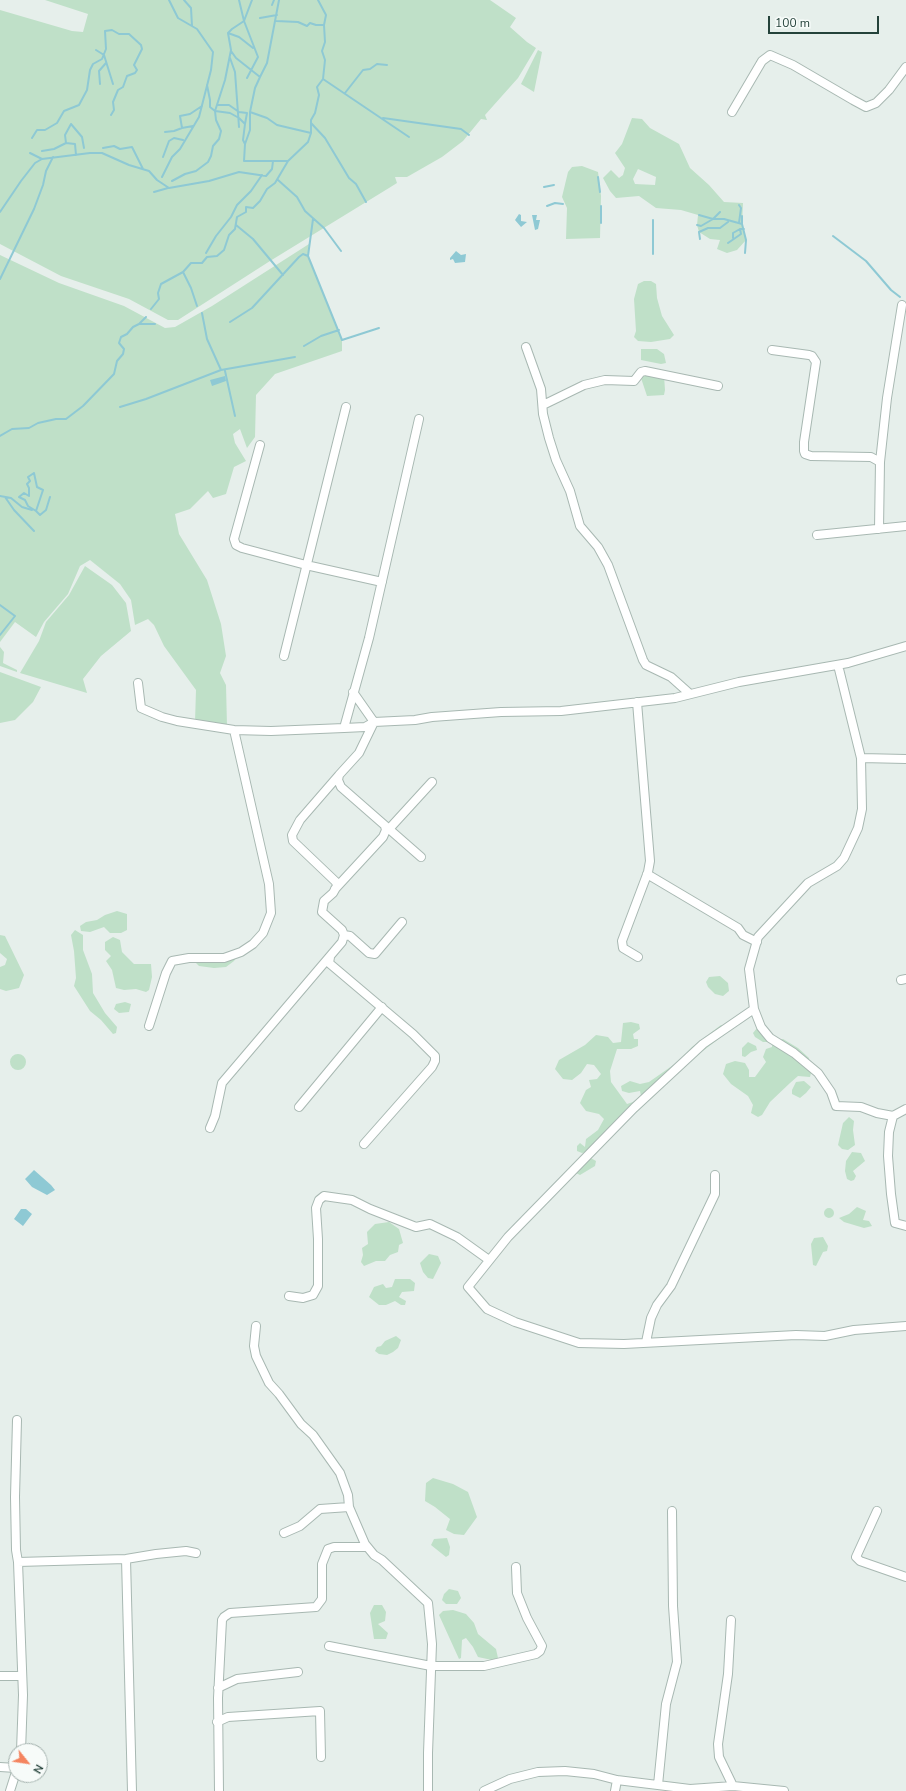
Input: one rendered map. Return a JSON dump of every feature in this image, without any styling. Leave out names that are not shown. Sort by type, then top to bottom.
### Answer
[{"type":"street","points":[[732,112],[762,61],[770,55],[793,65],[866,106],[876,103],[889,90],[906,67]]},
{"type":"street","points":[[879,528],[880,462],[887,398],[902,305]]},
{"type":"street","points":[[526,347],[539,382],[548,438],[570,491],[580,526],[598,547],[608,565],[646,665],[671,677],[690,694]]},
{"type":"street","points":[[772,350],[809,355],[812,356],[816,362],[804,442],[804,451],[806,454],[811,456],[871,457],[880,462]]},
{"type":"street","points":[[543,404],[584,385],[604,380],[634,381],[641,372],[644,371],[718,386]]},
{"type":"street","points":[[284,656],[346,407]]},
{"type":"street","points":[[344,728],[369,638],[419,419]]},
{"type":"street","points":[[260,445],[234,539],[235,542],[242,548],[306,565],[382,582]]},
{"type":"street","points":[[817,535],[906,526]]},
{"type":"street","points":[[138,683],[140,706],[144,710],[162,718],[177,721],[234,730],[271,731],[365,727],[374,722],[415,720],[432,717],[501,712],[561,711],[675,698],[739,682],[838,665],[906,646]]},
{"type":"street","points":[[838,665],[861,758],[862,809],[858,828],[844,858],[837,866],[808,883],[798,892],[765,929],[757,942],[749,969],[754,1009],[761,1027],[770,1038],[794,1053],[818,1073],[831,1092],[836,1106],[855,1106],[893,1116],[906,1109]]},
{"type":"street","points":[[353,692],[374,722]]},
{"type":"street","points":[[636,702],[650,861],[622,941],[623,948],[638,957]]},
{"type":"street","points":[[335,890],[337,886],[336,882],[292,841],[292,835],[300,820],[359,753],[374,722]]},
{"type":"street","points":[[149,1026],[166,973],[172,962],[189,958],[224,958],[241,952],[253,944],[263,933],[271,913],[271,894],[234,730]]},
{"type":"street","points":[[861,758],[906,759]]},
{"type":"street","points":[[339,775],[338,780],[341,787],[422,857]]},
{"type":"street","points":[[210,1128],[215,1116],[222,1083],[342,942],[344,935],[342,930],[322,912],[324,901],[383,837],[387,827],[432,782]]},
{"type":"street","points":[[646,874],[738,928],[743,935],[757,942]]},
{"type":"street","points":[[344,935],[350,936],[369,953],[375,954],[402,922]]},
{"type":"street","points":[[330,957],[329,963],[382,1007],[435,1056],[435,1061],[364,1144]]},
{"type":"street","points":[[299,1107],[382,1007]]},
{"type":"street","points":[[754,1009],[703,1044],[634,1108],[508,1237],[468,1286],[487,1309],[515,1322],[579,1343],[624,1344],[796,1335],[825,1336],[854,1330],[906,1326]]},
{"type":"street","points":[[893,1116],[889,1132],[888,1156],[891,1194],[895,1223],[906,1226]]},
{"type":"street","points":[[646,1342],[651,1318],[657,1305],[671,1286],[715,1194],[714,1175]]},
{"type":"street","points":[[289,1296],[303,1298],[313,1295],[318,1286],[316,1208],[319,1200],[324,1196],[352,1200],[370,1209],[416,1227],[430,1224],[462,1240],[489,1260]]},
{"type":"street","points":[[256,1326],[254,1346],[256,1356],[269,1383],[301,1424],[313,1436],[340,1473],[348,1495],[349,1507],[367,1547],[428,1603],[432,1644],[428,1791]]},
{"type":"street","points":[[17,1420],[15,1497],[22,1695],[21,1743]]},
{"type":"street","points":[[284,1533],[300,1526],[320,1509],[349,1507]]},
{"type":"street","points":[[658,1785],[666,1704],[676,1662],[672,1606],[672,1511]]},
{"type":"street","points":[[877,1511],[856,1557],[860,1561],[906,1577]]},
{"type":"street","points":[[218,1791],[217,1722],[222,1620],[230,1613],[316,1607],[322,1598],[322,1564],[328,1549],[334,1547],[367,1547]]},
{"type":"street","points":[[18,1562],[126,1559],[156,1554],[186,1552],[196,1553]]},
{"type":"street","points":[[126,1559],[132,1791]]},
{"type":"street","points":[[329,1646],[431,1666],[484,1666],[536,1654],[540,1651],[542,1646],[527,1618],[517,1593],[516,1567]]},
{"type":"street","points":[[731,1620],[728,1674],[718,1744],[719,1757],[733,1786]]},
{"type":"street","points":[[218,1688],[236,1679],[298,1672]]},
{"type":"street","points":[[0,1676],[21,1676]]},
{"type":"street","points":[[217,1722],[228,1716],[320,1710],[322,1713],[321,1757]]},
{"type":"street","points":[[484,1791],[510,1779],[538,1772],[565,1771],[594,1774],[617,1780],[690,1790],[733,1786],[784,1791]]},
{"type":"street","points":[[615,1791],[617,1780]]},
{"type":"green space","points":[[45,0],[490,0],[516,18],[510,27],[536,48],[518,78],[485,115],[487,120],[481,119],[463,141],[442,157],[407,177],[395,177],[397,183],[270,261],[178,320],[168,320],[129,299],[61,276],[0,244],[0,10],[72,31],[83,32],[88,14]]},
{"type":"green space","points":[[538,50],[542,52],[534,92],[521,84]]},
{"type":"green space","points":[[632,118],[642,119],[650,128],[679,144],[690,168],[709,185],[724,202],[743,203],[742,224],[746,240],[737,250],[727,253],[717,249],[720,240],[710,239],[699,232],[697,225],[698,215],[681,210],[656,208],[639,196],[616,198],[610,191],[603,178],[611,170],[619,178],[623,175],[625,168],[615,153],[622,144]],"holes":[[[638,169],[656,177],[655,185],[635,184],[633,179]]]},
{"type":"green space","points":[[582,166],[598,172],[601,196],[600,238],[566,239],[567,208],[562,197],[568,172],[572,167]]},
{"type":"green space","points":[[309,244],[308,256],[342,340],[342,351],[275,374],[256,395],[255,437],[247,448],[240,429],[233,434],[235,443],[246,461],[234,467],[226,494],[213,498],[208,491],[190,509],[175,514],[179,534],[207,580],[221,624],[226,656],[220,673],[226,685],[227,726],[195,722],[196,690],[164,646],[154,625],[148,619],[135,625],[131,600],[120,584],[90,560],[80,566],[68,594],[44,622],[36,637],[15,622],[0,642],[0,255],[59,283],[124,306],[165,328],[175,327],[212,306]]},
{"type":"green space","points":[[644,281],[651,281],[656,284],[657,298],[662,316],[674,335],[670,339],[651,342],[638,341],[634,337],[636,331],[634,299],[638,284]]},
{"type":"green space","points":[[641,349],[657,349],[664,354],[666,363],[661,364],[641,360]]},
{"type":"green space","points":[[640,375],[664,376],[664,395],[647,396]]},
{"type":"green space","points":[[85,566],[112,585],[126,603],[131,631],[101,656],[83,679],[87,693],[20,673],[39,641],[46,622],[69,595]]},
{"type":"green space","points":[[0,647],[4,652],[3,663],[17,670],[17,672],[0,666]]},
{"type":"green space","points":[[0,672],[41,687],[33,702],[15,720],[0,723]]},
{"type":"green space","points":[[117,911],[127,914],[127,930],[121,933],[110,933],[104,927],[90,932],[81,931],[80,926],[86,922],[97,920],[105,915]]},
{"type":"green space","points":[[75,930],[83,935],[83,950],[92,974],[93,993],[105,1013],[117,1027],[116,1033],[113,1034],[101,1020],[90,1011],[74,986],[76,978],[71,935]]},
{"type":"green space","points":[[0,935],[5,936],[24,975],[19,988],[6,991],[0,989],[0,967],[5,965],[7,959],[0,953]]},
{"type":"green space","points":[[113,937],[120,940],[122,952],[134,964],[151,964],[152,977],[149,990],[146,992],[136,989],[124,990],[116,988],[112,970],[106,961],[111,956],[105,950],[105,942]]},
{"type":"green space","points":[[236,958],[226,967],[214,968],[199,966],[195,962],[197,960]]},
{"type":"green space","points":[[720,976],[728,983],[729,991],[723,996],[715,994],[708,987],[706,982],[709,977]]},
{"type":"green space","points":[[125,1002],[131,1004],[129,1012],[119,1013],[114,1009],[116,1004]]},
{"type":"green space","points":[[631,1022],[639,1024],[640,1029],[633,1034],[634,1039],[638,1039],[638,1046],[631,1049],[617,1049],[610,1071],[611,1082],[627,1104],[633,1102],[641,1096],[640,1091],[629,1093],[622,1091],[621,1086],[630,1081],[640,1084],[649,1082],[679,1061],[692,1047],[721,1025],[731,1027],[729,1031],[687,1063],[641,1108],[592,1151],[582,1153],[577,1151],[577,1146],[580,1143],[585,1147],[586,1139],[598,1130],[604,1119],[599,1114],[586,1111],[580,1103],[586,1090],[591,1087],[589,1080],[597,1079],[601,1074],[594,1065],[587,1064],[581,1073],[572,1080],[563,1079],[555,1069],[559,1060],[585,1045],[596,1035],[608,1037],[613,1043],[621,1042],[623,1023]]},
{"type":"green space","points":[[757,1028],[769,1031],[778,1040],[783,1039],[798,1048],[809,1058],[811,1073],[810,1077],[798,1076],[770,1102],[762,1115],[758,1117],[751,1113],[753,1105],[748,1096],[731,1084],[723,1074],[726,1064],[735,1061],[745,1063],[749,1070],[749,1077],[755,1077],[766,1062],[763,1057],[766,1049],[772,1047],[772,1042],[763,1042],[755,1037],[753,1033]]},
{"type":"green space","points":[[748,1042],[756,1046],[757,1050],[751,1052],[745,1057],[742,1056],[742,1048]]},
{"type":"green space","points":[[18,1054],[25,1059],[26,1062],[21,1069],[18,1070],[11,1065],[10,1062],[15,1055]]},
{"type":"green space","points":[[804,1081],[811,1087],[806,1093],[800,1098],[792,1094],[792,1090],[796,1082]]},
{"type":"green space","points":[[849,1117],[854,1121],[853,1130],[855,1145],[848,1150],[842,1149],[838,1145],[843,1123]]},
{"type":"green space","points":[[852,1152],[861,1153],[865,1161],[853,1171],[856,1176],[854,1180],[851,1181],[847,1179],[845,1171],[846,1161]]},
{"type":"green space","points":[[589,1157],[596,1161],[595,1166],[580,1175],[574,1172]]},
{"type":"green space","points":[[857,1207],[866,1211],[863,1220],[869,1221],[872,1226],[864,1228],[844,1222],[839,1218],[849,1214]]},
{"type":"green space","points":[[827,1208],[831,1208],[833,1209],[833,1217],[827,1218],[824,1215],[824,1211]]},
{"type":"green space","points":[[389,1222],[399,1229],[403,1243],[399,1245],[398,1252],[390,1255],[385,1261],[376,1261],[364,1266],[361,1262],[363,1255],[362,1248],[368,1244],[367,1232],[375,1224]]},
{"type":"green space","points":[[823,1237],[828,1246],[827,1251],[823,1252],[816,1266],[813,1265],[811,1244],[814,1238]]},
{"type":"green space","points":[[429,1254],[438,1256],[441,1263],[433,1279],[428,1278],[423,1272],[420,1263]]},
{"type":"green space","points":[[395,1279],[410,1279],[415,1283],[414,1291],[402,1292],[399,1297],[406,1301],[405,1305],[401,1305],[395,1301],[386,1305],[379,1305],[369,1297],[374,1287],[383,1284],[386,1288],[392,1287]]},
{"type":"green space","points":[[396,1336],[401,1340],[398,1348],[393,1352],[387,1355],[379,1354],[375,1351],[377,1347],[381,1346],[385,1341]]},
{"type":"green space","points":[[433,1478],[453,1484],[468,1492],[477,1517],[464,1535],[454,1534],[446,1530],[450,1519],[425,1501],[426,1483]]},
{"type":"green space","points":[[447,1538],[450,1547],[449,1555],[446,1557],[431,1545],[434,1539]]},
{"type":"green space","points":[[449,1589],[458,1591],[461,1598],[457,1604],[446,1604],[442,1600],[444,1594]]},
{"type":"green space","points":[[374,1605],[382,1605],[386,1612],[385,1621],[378,1624],[388,1633],[386,1639],[374,1639],[370,1613]]},
{"type":"green space","points":[[453,1610],[466,1614],[474,1623],[478,1634],[496,1649],[498,1658],[492,1660],[478,1657],[466,1638],[462,1640],[461,1658],[459,1659],[439,1615],[443,1611]]},
{"type":"water","points":[[519,214],[521,215],[521,221],[527,222],[521,227],[515,220]]},
{"type":"water","points":[[532,215],[537,215],[536,220],[540,220],[538,229],[535,230]]},
{"type":"water","points":[[456,251],[461,255],[466,254],[465,262],[455,263],[453,259],[450,260]]},
{"type":"water","points":[[225,376],[226,381],[212,386],[210,380]]},
{"type":"water","points":[[34,1170],[55,1190],[47,1195],[32,1187],[25,1179]]},
{"type":"water","points":[[21,1209],[26,1209],[32,1214],[23,1226],[14,1219]]},
{"type":"waterway","points":[[162,177],[172,157],[180,149],[199,117],[211,70],[213,52],[197,29],[178,18],[169,0]]},
{"type":"waterway","points":[[184,0],[191,8],[192,26]]},
{"type":"waterway","points":[[239,0],[244,21],[258,57],[247,78]]},
{"type":"waterway","points":[[172,181],[185,174],[196,171],[208,162],[213,146],[219,139],[221,131],[216,120],[215,111],[225,80],[231,50],[228,33],[244,21],[252,0]]},
{"type":"waterway","points":[[272,5],[274,0]]},
{"type":"waterway","points":[[260,77],[267,63],[279,0]]},
{"type":"waterway","points":[[151,309],[159,299],[158,293],[161,284],[183,272],[191,263],[202,263],[207,257],[217,256],[224,250],[229,235],[235,229],[237,217],[246,212],[246,207],[253,208],[260,201],[267,189],[275,183],[288,161],[308,142],[311,133],[311,120],[315,113],[319,95],[317,87],[323,79],[325,60],[322,51],[325,42],[324,25],[326,15],[318,0]]},
{"type":"waterway","points":[[260,18],[277,15]]},
{"type":"waterway","points":[[276,21],[298,22],[307,26],[310,23],[324,25]]},
{"type":"waterway","points":[[32,138],[37,130],[45,130],[57,123],[64,111],[79,105],[87,90],[90,70],[93,64],[102,59],[106,49],[105,31],[112,30],[119,34],[129,34],[141,45],[142,49],[134,65],[137,70],[135,73],[127,76],[123,87],[118,90],[113,102],[114,110],[111,115]]},
{"type":"waterway","points":[[228,33],[239,37],[253,48]]},
{"type":"waterway","points":[[96,50],[104,55],[113,84]]},
{"type":"waterway","points":[[231,51],[236,58],[260,77],[255,88],[250,112],[267,118],[277,125],[311,133]]},
{"type":"waterway","points":[[230,58],[235,72],[239,127]]},
{"type":"waterway","points":[[100,84],[99,71],[106,63]]},
{"type":"waterway","points":[[345,93],[363,70],[370,69],[377,64],[387,65]]},
{"type":"waterway","points":[[323,79],[409,137]]},
{"type":"waterway","points":[[207,85],[210,107],[215,111],[230,113],[239,118],[245,124],[243,140],[245,144]]},
{"type":"waterway","points":[[218,105],[229,105],[239,112],[247,113],[245,124]]},
{"type":"waterway","points":[[182,128],[180,116],[190,114],[202,106]]},
{"type":"waterway","points":[[250,112],[250,130],[245,144],[244,161],[272,161]]},
{"type":"waterway","points":[[383,118],[461,129],[469,135]]},
{"type":"waterway","points":[[311,123],[325,138],[349,178],[356,184],[366,202]]},
{"type":"waterway","points":[[76,155],[75,144],[66,143],[65,135],[71,124],[82,137],[84,148]]},
{"type":"waterway","points":[[165,132],[193,126]]},
{"type":"waterway","points":[[163,157],[169,141],[174,138],[183,140]]},
{"type":"waterway","points":[[42,151],[54,149],[66,143]]},
{"type":"waterway","points":[[103,148],[114,146],[120,149],[132,147],[143,169]]},
{"type":"waterway","points":[[30,153],[42,159],[102,153],[129,165],[149,171],[157,180],[169,188],[209,181],[239,172],[266,176],[272,169],[273,161],[287,161]]},
{"type":"waterway","points":[[0,279],[34,209],[43,185],[46,171],[53,157]]},
{"type":"waterway","points":[[0,212],[35,163],[42,159]]},
{"type":"waterway","points":[[206,253],[216,236],[231,217],[237,205],[251,191],[262,175]]},
{"type":"waterway","points":[[598,177],[600,192]]},
{"type":"waterway","points":[[278,180],[297,197],[305,211],[324,228],[341,251]]},
{"type":"waterway","points":[[544,187],[554,185]]},
{"type":"waterway","points":[[154,192],[168,188]]},
{"type":"waterway","points":[[547,206],[555,203],[563,204]]},
{"type":"waterway","points":[[739,205],[741,208],[739,223]]},
{"type":"waterway","points":[[601,206],[601,223]]},
{"type":"waterway","points":[[697,225],[701,226],[713,219],[720,212]]},
{"type":"waterway","points":[[699,215],[713,219],[724,219],[742,224]]},
{"type":"waterway","points":[[742,216],[742,224],[746,240],[745,253]]},
{"type":"waterway","points":[[313,219],[308,256],[342,340],[379,328]]},
{"type":"waterway","points":[[653,220],[653,254]]},
{"type":"waterway","points":[[700,239],[699,232],[708,228],[720,228],[728,222]]},
{"type":"waterway","points":[[236,225],[253,239],[283,275]]},
{"type":"waterway","points":[[733,238],[733,233],[740,229]]},
{"type":"waterway","points":[[728,243],[741,234],[740,229],[744,229]]},
{"type":"waterway","points":[[833,236],[866,261],[891,290],[900,297]]},
{"type":"waterway","points":[[230,322],[252,308],[299,257],[303,254],[308,256]]},
{"type":"waterway","points":[[183,272],[191,288],[197,306]]},
{"type":"waterway","points":[[120,407],[146,399],[221,370],[207,339],[202,313]]},
{"type":"waterway","points":[[0,436],[12,429],[29,428],[38,423],[56,419],[66,419],[83,406],[114,374],[117,361],[123,354],[124,349],[119,343],[121,337],[127,334],[133,327],[139,324],[146,317]]},
{"type":"waterway","points":[[139,324],[155,324]]},
{"type":"waterway","points":[[304,346],[321,336],[339,330]]},
{"type":"waterway","points":[[221,370],[295,357]]},
{"type":"waterway","points":[[225,371],[235,416]]},
{"type":"waterway","points":[[34,473],[37,487],[43,490],[36,511],[28,506],[25,500],[19,497],[24,493],[29,496],[29,488],[27,484],[30,481],[28,477],[34,473]]},
{"type":"waterway","points":[[0,496],[11,498],[22,507],[32,510]]},
{"type":"waterway","points":[[5,497],[14,510],[34,531]]},
{"type":"waterway","points":[[36,511],[40,515],[46,510],[50,497]]},
{"type":"waterway","points":[[0,605],[15,616],[0,635]]}]
